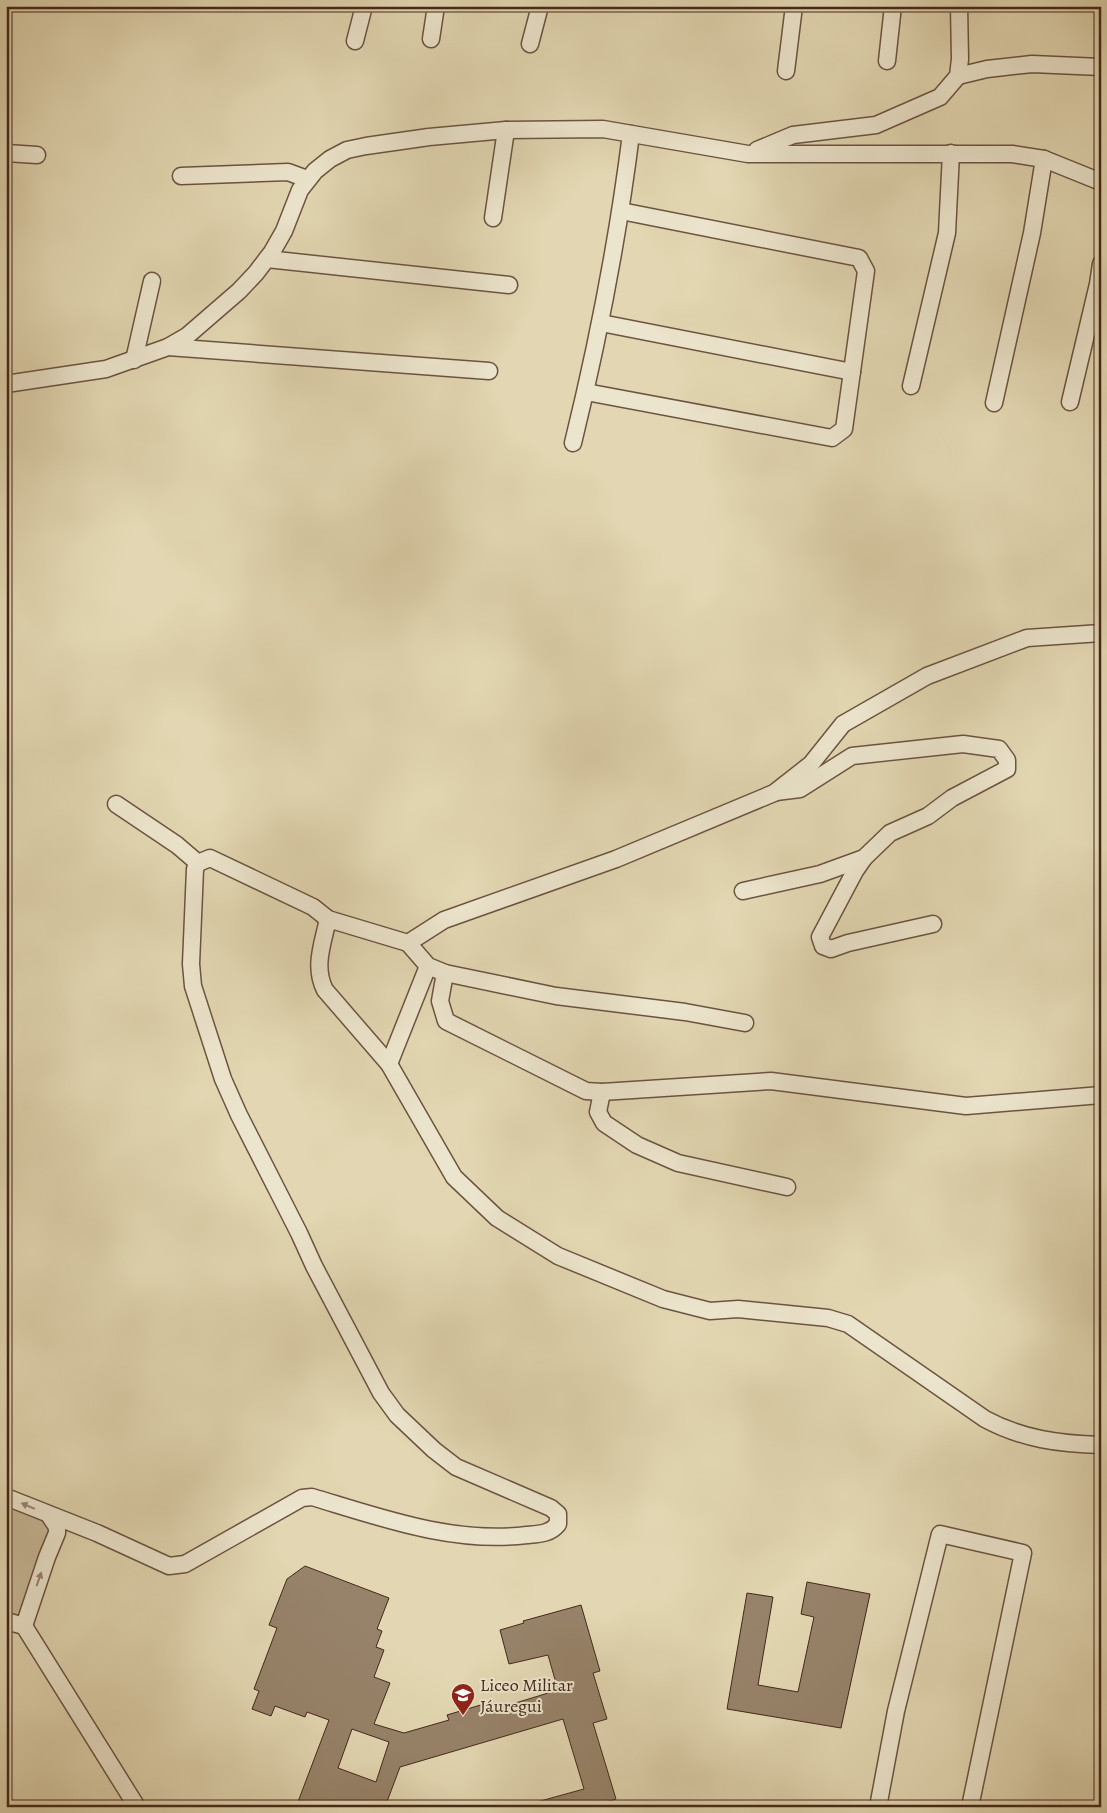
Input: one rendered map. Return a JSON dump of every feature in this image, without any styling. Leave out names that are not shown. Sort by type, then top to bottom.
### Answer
[{"type":"street","points":[[355,41],[364,6]]},
{"type":"street","points":[[431,40],[436,6]]},
{"type":"street","points":[[530,44],[540,6]]},
{"type":"street","points":[[786,71],[794,6]]},
{"type":"street","points":[[887,61],[893,6]]},
{"type":"street","points":[[748,154],[793,135],[876,125],[940,97],[952,86],[958,76],[960,59],[959,6]]},
{"type":"street","points":[[958,76],[987,68],[1032,64],[1101,67]]},
{"type":"street","points":[[493,218],[506,130]]},
{"type":"street","points":[[6,384],[106,369],[168,348],[187,336],[239,291],[267,259],[284,231],[300,190],[315,171],[330,159],[347,150],[366,146],[429,137],[506,130],[603,130],[748,154],[1012,154],[1044,159],[1101,182]]},
{"type":"street","points":[[573,443],[600,323],[621,211],[631,134]]},
{"type":"street","points":[[6,153],[37,154]]},
{"type":"street","points":[[911,386],[947,233],[951,153]]},
{"type":"street","points":[[994,403],[1032,233],[1044,159]]},
{"type":"street","points":[[182,176],[288,172],[307,180]]},
{"type":"street","points":[[586,392],[832,438],[844,428],[866,271],[859,258],[621,211]]},
{"type":"street","points":[[267,259],[509,285]]},
{"type":"street","points":[[1070,402],[1101,264]]},
{"type":"street","points":[[134,360],[152,281]]},
{"type":"street","points":[[600,323],[852,372]]},
{"type":"street","points":[[168,348],[489,371]]},
{"type":"street","points":[[774,793],[811,764],[843,724],[927,676],[1027,638],[1101,633]]},
{"type":"street","points":[[408,943],[444,920],[616,859],[774,793],[800,789],[852,756],[963,744],[999,750],[1007,760],[1007,769],[952,798],[928,816],[890,833],[864,858],[855,871],[820,937],[823,946],[831,949],[848,943],[933,924]]},
{"type":"street","points":[[116,804],[171,840],[191,855],[198,863]]},
{"type":"street","points":[[6,1497],[96,1533],[169,1566],[185,1564],[302,1498],[312,1497],[419,1528],[497,1538],[547,1533],[558,1524],[558,1514],[551,1508],[484,1478],[469,1474],[445,1458],[397,1415],[381,1393],[314,1266],[300,1233],[239,1115],[223,1079],[193,986],[191,964],[195,869],[198,863],[210,858],[216,860],[313,907],[328,919],[408,943],[428,966],[445,973],[556,996],[685,1012],[746,1023]]},
{"type":"street","points":[[743,891],[820,874],[864,858]]},
{"type":"street","points":[[328,919],[318,963],[321,982],[325,990],[389,1064],[454,1177],[497,1218],[558,1256],[663,1299],[689,1307],[710,1311],[738,1309],[828,1318],[848,1324],[986,1420],[1003,1429],[1052,1442],[1101,1444]]},
{"type":"street","points":[[389,1064],[428,966]]},
{"type":"street","points":[[445,973],[440,1001],[446,1021],[586,1091],[602,1092],[771,1081],[966,1106],[1101,1095]]},
{"type":"street","points":[[602,1092],[598,1112],[604,1123],[637,1145],[678,1163],[787,1187]]},
{"type":"street","points":[[24,1626],[47,1556],[58,1533],[55,1522],[49,1515]]},
{"type":"street","points":[[878,1807],[896,1711],[940,1534],[1023,1553],[970,1807]]},
{"type":"street","points":[[6,1621],[24,1626],[137,1807]]},
{"type":"shaded area","points":[[6,1497],[55,1522],[24,1626],[6,1621]]},
{"type":"building","points":[[305,1566],[389,1598],[377,1629],[382,1631],[376,1647],[384,1650],[374,1677],[390,1683],[374,1724],[404,1733],[449,1720],[447,1715],[484,1704],[486,1712],[558,1690],[548,1655],[509,1664],[500,1630],[524,1623],[523,1621],[581,1605],[600,1671],[593,1673],[607,1719],[593,1723],[616,1799],[591,1807],[534,1807],[533,1803],[584,1789],[563,1719],[400,1767],[385,1807],[345,1807],[333,1802],[331,1807],[296,1807],[329,1720],[307,1712],[305,1717],[275,1706],[271,1716],[252,1709],[259,1691],[254,1689],[277,1628],[269,1625],[287,1579]],"holes":[[[352,1729],[389,1742],[376,1782],[338,1768]]]},
{"type":"building","points":[[807,1582],[870,1594],[841,1728],[727,1709],[747,1593],[773,1597],[758,1685],[798,1692],[814,1617],[801,1614]]},
{"type":"place","name":"Liceo Militar Jáuregui","points":[[463,1716]]}]
